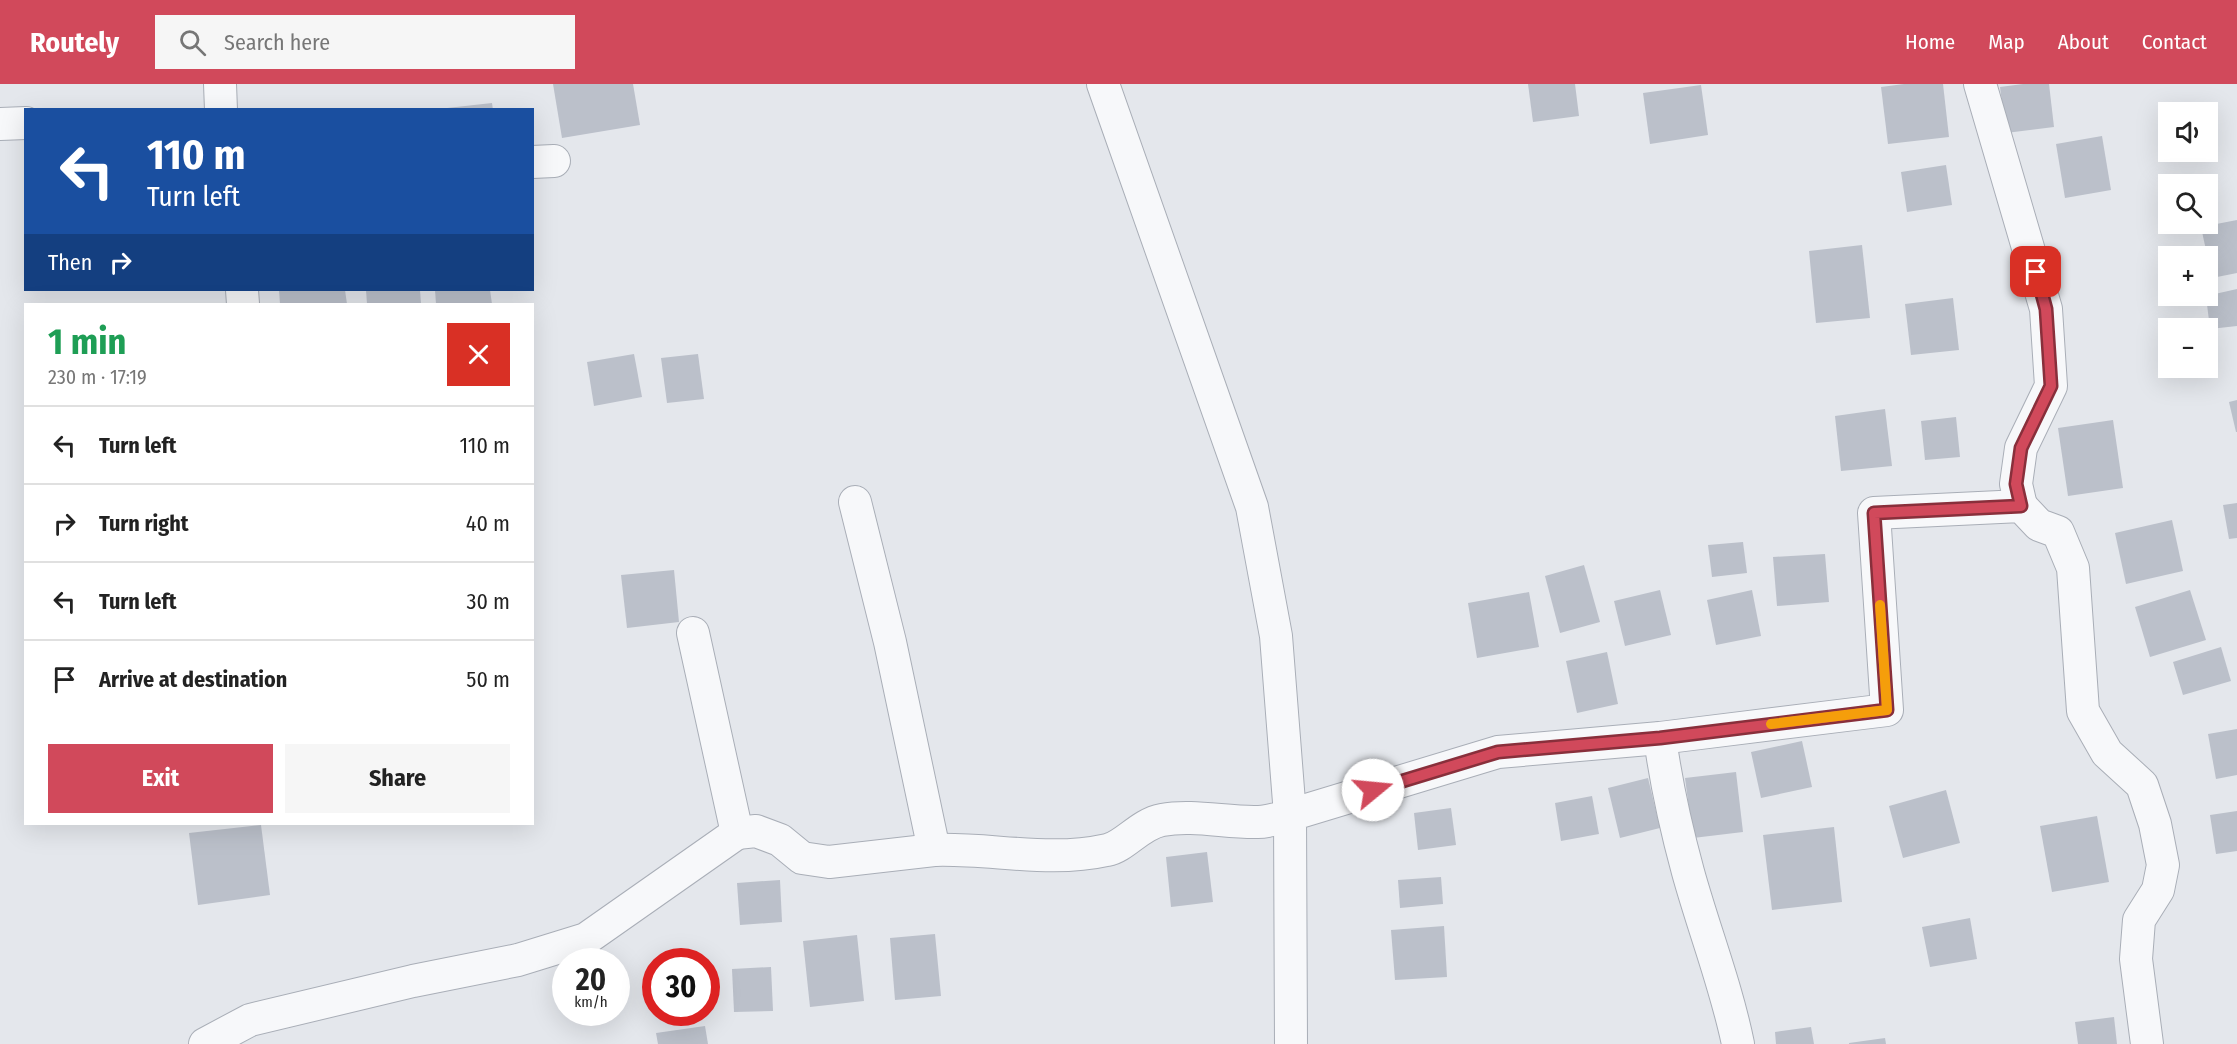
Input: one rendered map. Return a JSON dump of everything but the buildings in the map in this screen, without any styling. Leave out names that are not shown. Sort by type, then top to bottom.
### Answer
[{"type":"street","points":[[220,84],[221,108]]},
{"type":"street","points":[[1103,84],[1252,507],[1276,636],[1290,815],[1291,1044]]},
{"type":"street","points":[[1980,84],[2046,309],[2051,386],[2021,448],[2016,484],[2021,506],[2039,525],[2058,532],[2073,568],[2083,711],[2107,753],[2142,784],[2155,824],[2163,865],[2158,890],[2139,920],[2136,959],[2147,1044]]},
{"type":"street","points":[[0,124],[24,123]]},
{"type":"street","points":[[855,502],[890,642],[934,849]]},
{"type":"street","points":[[205,1044],[250,1020],[413,981],[518,960],[586,939],[736,833],[756,831],[780,840],[802,858],[829,862],[934,849],[972,848],[1012,855],[1063,856],[1110,850],[1138,829],[1162,820],[1261,822],[1498,752],[1660,738],[1887,710],[1874,513],[2021,506]]},
{"type":"street","points":[[693,633],[736,833]]},
{"type":"street","points":[[1660,738],[1669,791],[1689,875],[1727,996],[1738,1044]]},
{"type":"slow traffic","points":[[1771,724],[1887,710],[1880,605]]},
{"type":"route","points":[[1373,790],[1498,752],[1660,738],[1887,710],[1874,513],[2021,506],[2016,484],[2021,448],[2051,386],[2046,309],[2036,272]]}]
